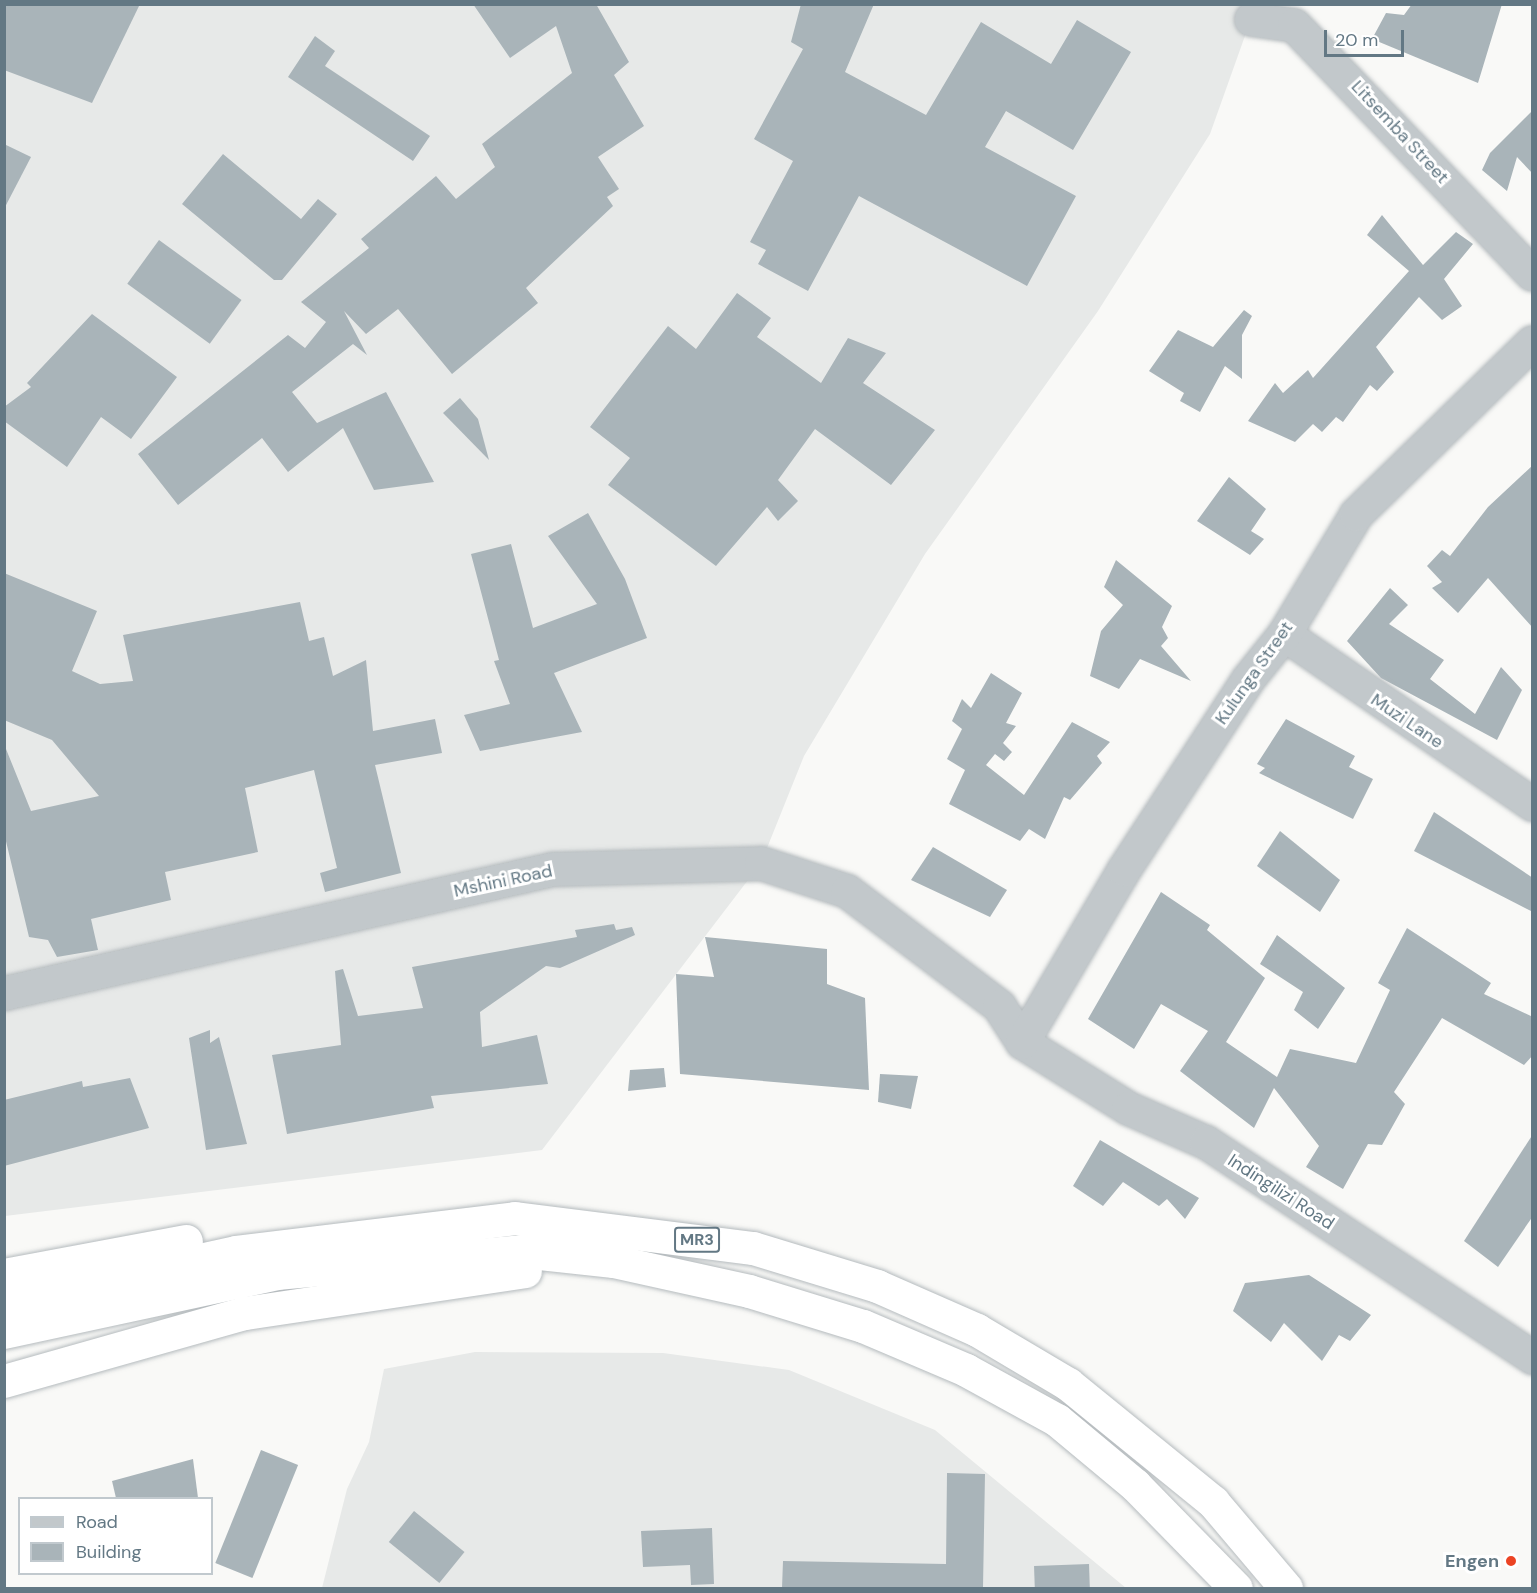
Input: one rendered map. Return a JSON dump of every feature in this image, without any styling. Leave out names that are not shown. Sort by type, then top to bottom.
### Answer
[{"type":"highway","points":[[4,1275],[248,1229],[403,1209],[515,1218]]},
{"type":"highway","name":"MR3","points":[[4,1303],[236,1252],[515,1218],[753,1248],[877,1286],[977,1330],[1068,1384],[1168,1460],[1213,1502],[1286,1588]]},
{"type":"highway","name":"MR3","points":[[4,1332],[276,1273],[521,1251],[613,1261],[748,1291],[852,1322],[966,1370],[1057,1420],[1135,1485],[1236,1588]]},
{"type":"highway","points":[[4,1381],[245,1313],[613,1261]]},
{"type":"street","name":"Litsemba Street","points":[[1251,19],[1294,25],[1533,274]]},
{"type":"street","name":"Kulunga Street","points":[[1022,1042],[1124,869],[1247,680],[1284,634],[1356,514],[1533,342]]},
{"type":"street","name":"Muzi Lane","points":[[1284,634],[1533,804]]},
{"type":"street","name":"Mshini Road","points":[[4,993],[552,868],[761,863],[847,891],[999,1006],[1022,1042]]},
{"type":"street","name":"Indingilizi Road","points":[[1022,1042],[1128,1108],[1206,1142],[1533,1357]]},
{"type":"shaded area","points":[[4,5],[1248,5],[1251,19],[1210,134],[1098,311],[925,554],[804,756],[761,863],[542,1150],[5,1216]]},
{"type":"shaded area","points":[[475,1352],[663,1353],[789,1370],[935,1430],[1126,1588],[322,1588],[347,1489],[369,1442],[384,1369]]},
{"type":"building","points":[[4,4],[140,4],[92,103],[4,70]]},
{"type":"building","points":[[473,4],[596,4],[629,62],[614,75],[644,126],[598,157],[619,189],[607,197],[613,206],[526,288],[538,303],[452,374],[398,309],[366,334],[344,311],[367,355],[353,344],[292,392],[317,423],[386,392],[434,482],[374,490],[343,428],[288,472],[262,438],[178,505],[138,454],[288,335],[305,348],[326,322],[301,302],[369,248],[361,239],[436,176],[456,199],[495,167],[482,144],[572,73],[556,26],[510,58]]},
{"type":"building","points":[[801,4],[874,4],[845,72],[926,115],[981,22],[1051,64],[1077,20],[1131,52],[1073,150],[1006,111],[985,147],[1076,196],[1027,286],[859,196],[808,291],[758,264],[766,250],[750,242],[793,161],[754,139],[803,49],[791,42]]},
{"type":"building","points":[[1412,4],[1502,4],[1478,83],[1372,39],[1386,13],[1404,15]]},
{"type":"building","points":[[315,36],[335,51],[325,66],[430,136],[413,161],[288,77]]},
{"type":"building","points":[[1533,110],[1533,174],[1517,157],[1507,191],[1482,170],[1490,153]]},
{"type":"building","points":[[4,144],[31,157],[4,209]]},
{"type":"building","points":[[223,154],[301,219],[318,199],[337,214],[282,280],[274,280],[182,204]]},
{"type":"building","points":[[1382,215],[1423,265],[1456,232],[1473,244],[1444,279],[1462,306],[1442,320],[1419,297],[1376,347],[1394,372],[1377,391],[1370,385],[1343,422],[1336,417],[1322,432],[1313,424],[1295,442],[1248,421],[1275,383],[1283,393],[1308,370],[1313,378],[1409,271],[1367,235]]},
{"type":"building","points":[[159,240],[242,300],[210,344],[127,284]]},
{"type":"building","points":[[737,293],[771,318],[757,337],[821,383],[848,338],[886,353],[863,383],[935,430],[891,485],[815,429],[778,480],[798,501],[778,521],[767,507],[716,566],[608,485],[630,458],[590,427],[668,326],[696,349]]},
{"type":"building","points":[[1244,310],[1252,316],[1242,335],[1242,379],[1225,366],[1200,412],[1180,401],[1184,393],[1149,371],[1178,330],[1213,347]]},
{"type":"building","points":[[92,314],[177,377],[131,439],[101,417],[67,467],[4,421],[4,407],[31,387],[27,383]]},
{"type":"building","points":[[460,398],[478,419],[489,460],[443,413]]},
{"type":"building","points":[[1533,465],[1533,628],[1488,578],[1458,613],[1432,588],[1442,582],[1427,566],[1442,550],[1450,556],[1488,507]]},
{"type":"building","points":[[1229,477],[1266,509],[1251,531],[1264,539],[1250,555],[1197,521]]},
{"type":"building","points":[[588,513],[625,579],[647,638],[554,673],[582,732],[480,751],[464,715],[510,704],[494,661],[499,660],[471,554],[511,544],[533,628],[597,604],[548,536]]},
{"type":"building","points":[[1116,560],[1172,606],[1162,627],[1168,638],[1161,646],[1191,681],[1140,659],[1119,689],[1090,676],[1101,631],[1123,605],[1104,587]]},
{"type":"building","points":[[4,573],[97,611],[72,671],[100,684],[133,681],[123,635],[300,602],[309,641],[324,637],[333,676],[366,660],[373,731],[435,719],[442,753],[375,765],[401,873],[325,892],[320,873],[337,868],[314,770],[245,788],[258,852],[165,872],[171,900],[91,919],[98,950],[57,957],[48,940],[29,937],[4,833],[4,744],[31,811],[99,796],[52,740],[4,720]]},
{"type":"building","points":[[1390,588],[1408,605],[1389,624],[1444,660],[1430,679],[1475,714],[1501,667],[1522,690],[1497,740],[1381,678],[1347,641]]},
{"type":"building","points":[[991,673],[1022,693],[1006,723],[1016,726],[1003,743],[1012,752],[1004,761],[995,754],[986,765],[1024,795],[1072,722],[1110,742],[1097,756],[1102,763],[1070,800],[1064,797],[1045,839],[1029,829],[1020,841],[949,804],[965,770],[947,759],[962,729],[952,721],[962,699],[971,708]]},
{"type":"building","points":[[1286,719],[1355,756],[1349,767],[1373,779],[1353,819],[1259,773],[1265,768],[1257,764]]},
{"type":"building","points":[[1434,812],[1533,878],[1533,912],[1414,851]]},
{"type":"building","points":[[1280,831],[1340,880],[1320,912],[1257,866]]},
{"type":"building","points":[[933,847],[1007,890],[990,917],[911,880]]},
{"type":"building","points":[[1161,892],[1210,925],[1207,930],[1265,978],[1226,1042],[1277,1077],[1290,1049],[1356,1063],[1390,990],[1378,983],[1407,928],[1491,983],[1484,994],[1533,1017],[1533,1055],[1524,1065],[1442,1018],[1394,1092],[1405,1104],[1382,1145],[1368,1144],[1343,1189],[1306,1167],[1319,1146],[1274,1088],[1254,1128],[1180,1071],[1208,1031],[1161,1004],[1134,1049],[1088,1019]]},
{"type":"building","points":[[614,924],[616,930],[632,927],[635,935],[560,968],[546,966],[480,1012],[482,1047],[537,1035],[548,1084],[431,1096],[434,1108],[287,1134],[272,1055],[341,1045],[335,971],[343,969],[358,1016],[423,1008],[412,967],[577,937],[575,930]]},
{"type":"building","points":[[1277,935],[1345,988],[1318,1029],[1294,1010],[1303,992],[1260,964]]},
{"type":"building","points":[[705,937],[827,949],[827,984],[865,998],[869,1090],[680,1074],[676,974],[714,977]]},
{"type":"building","points":[[210,1030],[210,1043],[219,1037],[247,1144],[206,1150],[189,1038]]},
{"type":"building","points":[[664,1068],[666,1087],[628,1091],[630,1070]]},
{"type":"building","points":[[880,1074],[918,1076],[911,1109],[878,1102]]},
{"type":"building","points":[[130,1078],[149,1128],[4,1166],[4,1100],[82,1081],[83,1087]]},
{"type":"building","points":[[1533,1134],[1533,1216],[1498,1267],[1464,1241]]},
{"type":"building","points":[[1100,1140],[1199,1198],[1185,1219],[1167,1199],[1159,1206],[1123,1182],[1103,1206],[1073,1186]]},
{"type":"building","points":[[1309,1275],[1371,1315],[1350,1341],[1339,1335],[1322,1361],[1284,1323],[1271,1342],[1233,1311],[1245,1283]]},
{"type":"building","points":[[261,1450],[298,1465],[252,1578],[215,1563]]},
{"type":"building","points":[[193,1459],[198,1497],[116,1497],[112,1481]]},
{"type":"building","points":[[947,1473],[985,1474],[983,1588],[782,1588],[783,1561],[946,1564]]},
{"type":"building","points":[[414,1511],[465,1552],[439,1583],[389,1542]]},
{"type":"building","points":[[712,1528],[714,1584],[691,1585],[690,1565],[643,1567],[641,1531]]},
{"type":"building","points":[[1089,1564],[1090,1588],[1035,1588],[1034,1566]]},
{"type":"place","name":"Engen","points":[[1511,1561]]}]
